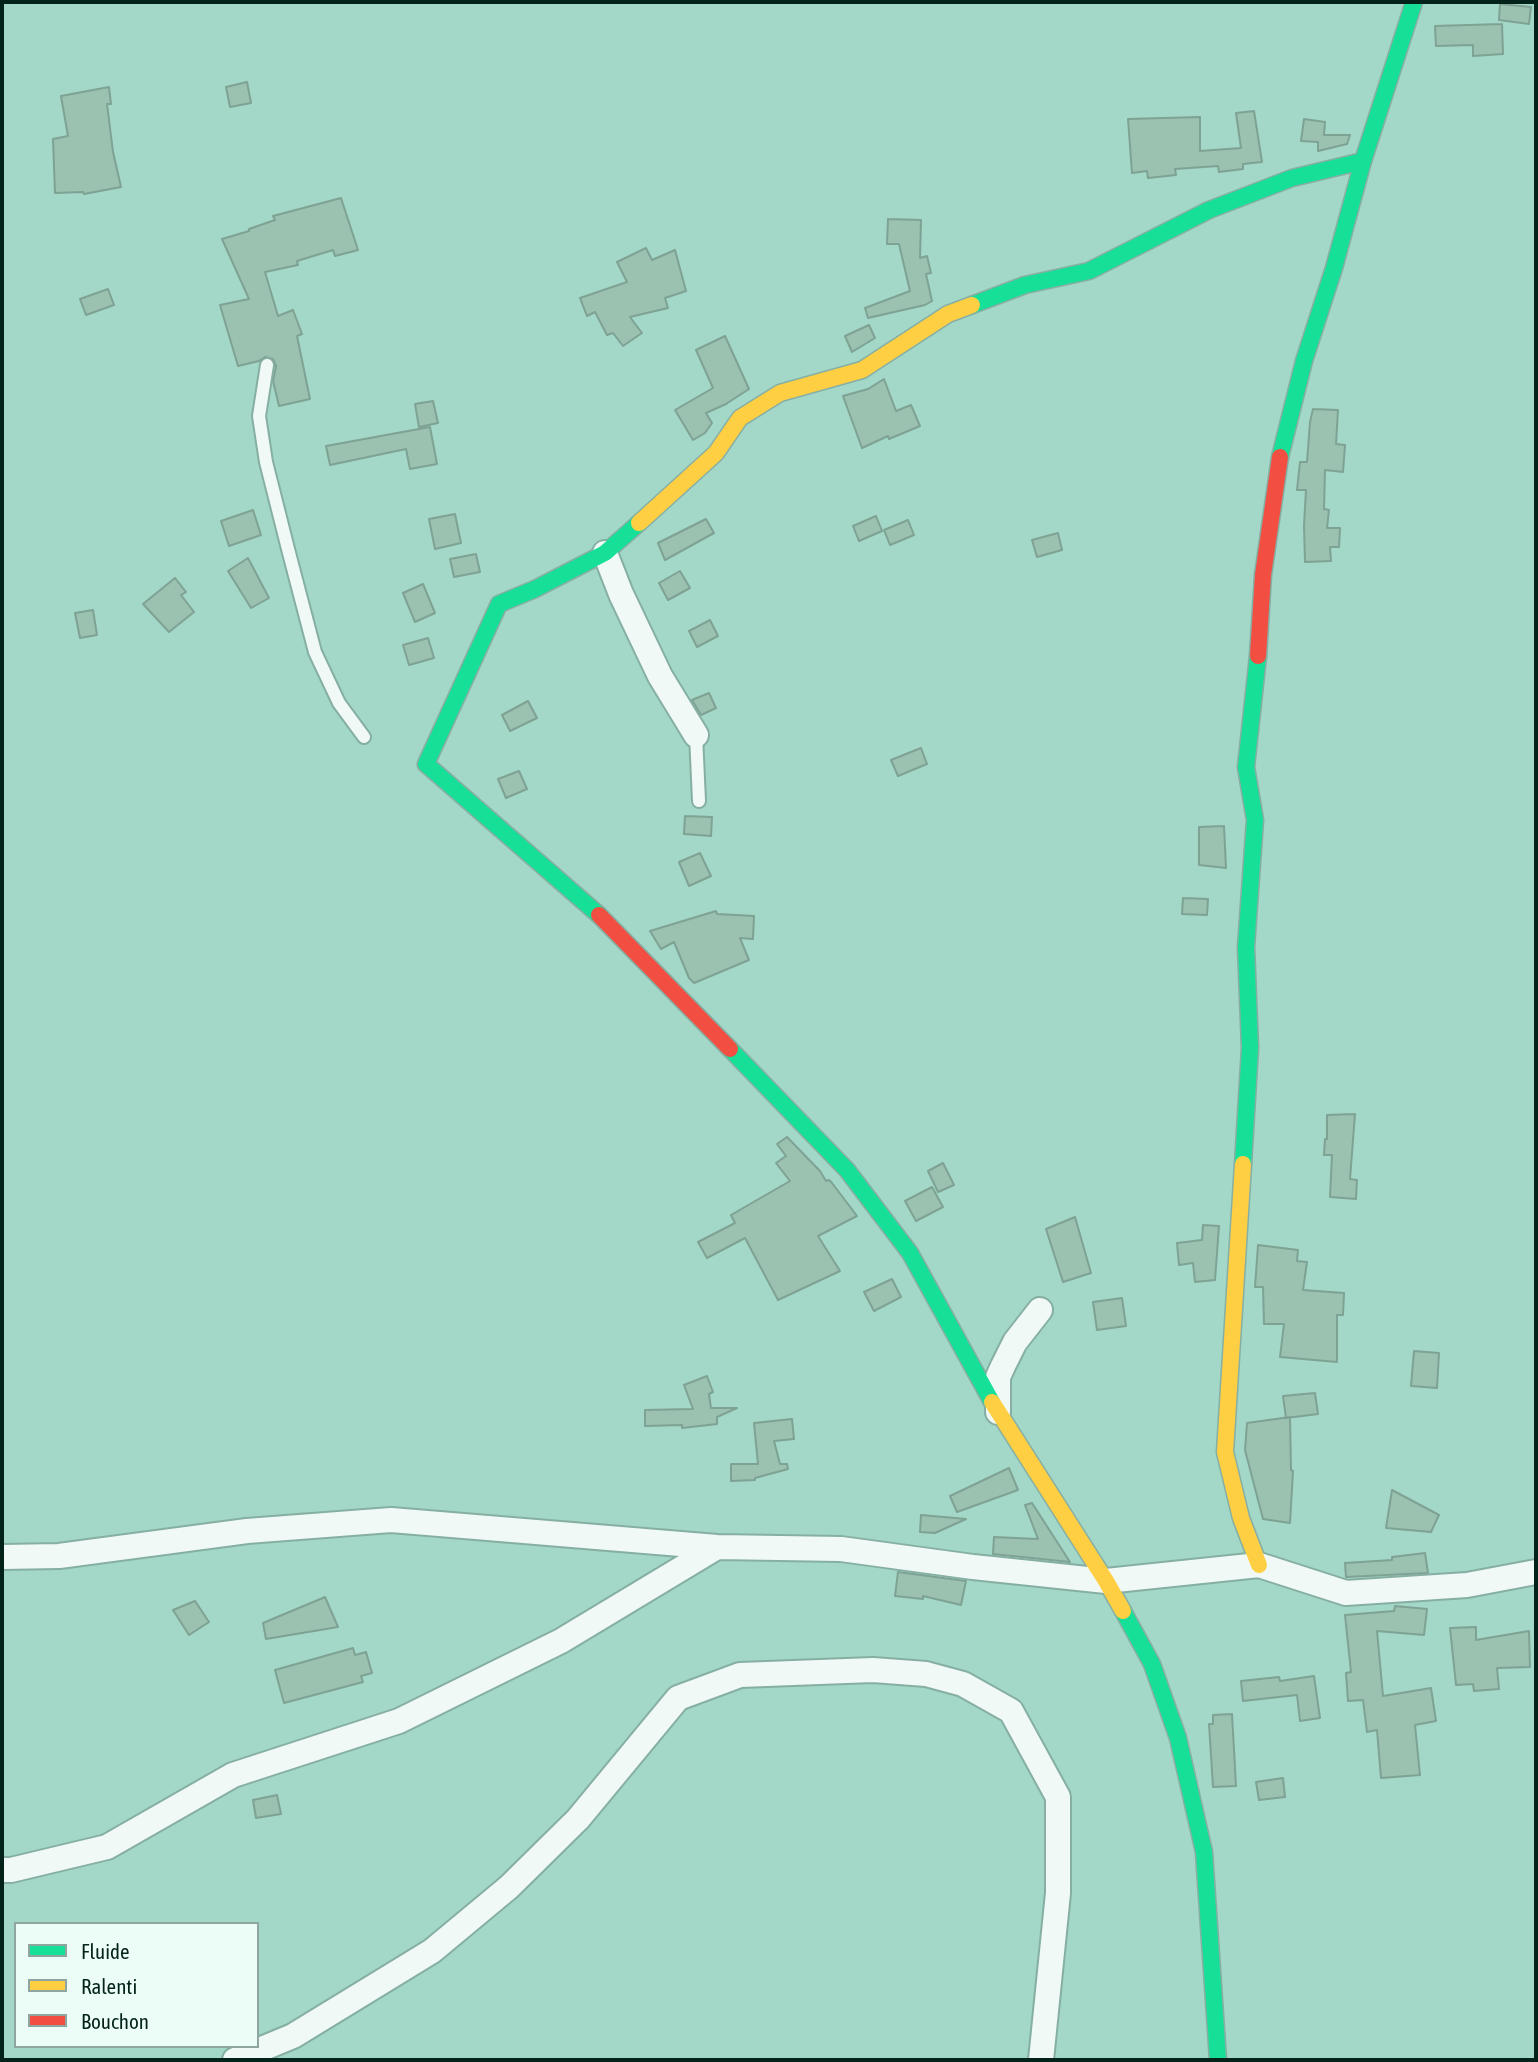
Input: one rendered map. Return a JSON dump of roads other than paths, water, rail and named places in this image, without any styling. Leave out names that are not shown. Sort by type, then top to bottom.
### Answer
[{"type":"street","points":[[1259,1565],[1241,1518],[1225,1452],[1250,1048],[1246,947],[1255,820],[1246,766],[1256,682],[1263,575],[1278,467],[1304,361],[1414,2]]},
{"type":"street","points":[[1218,2060],[1204,1852],[1178,1738],[1152,1664],[1106,1581],[998,1412],[910,1253],[847,1170],[607,922],[426,764],[499,604],[605,553],[716,453],[740,418],[780,393],[862,370],[948,314],[1025,285],[1089,271],[1209,210],[1292,178],[1363,162]]},
{"type":"street","points":[[605,553],[621,594],[660,676],[696,735]]},
{"type":"street","points":[[998,1412],[999,1377],[1003,1366],[1015,1342],[1040,1310]]},
{"type":"street","points":[[2,1557],[59,1556],[247,1531],[391,1520],[717,1547],[841,1549],[1106,1581],[1259,1565],[1346,1593],[1467,1585],[1536,1572]]},
{"type":"street","points":[[2,1870],[107,1847],[233,1775],[399,1721],[561,1641],[717,1547]]},
{"type":"street","points":[[235,2060],[293,2036],[432,1951],[509,1886],[578,1819],[678,1698],[740,1675],[873,1670],[926,1674],[964,1684],[1012,1711],[1058,1797],[1058,1893],[1041,2060]]},
{"type":"lane","points":[[267,365],[259,416],[266,462],[315,652],[339,703],[364,737]]},
{"type":"lane","points":[[696,735],[699,802]]}]
